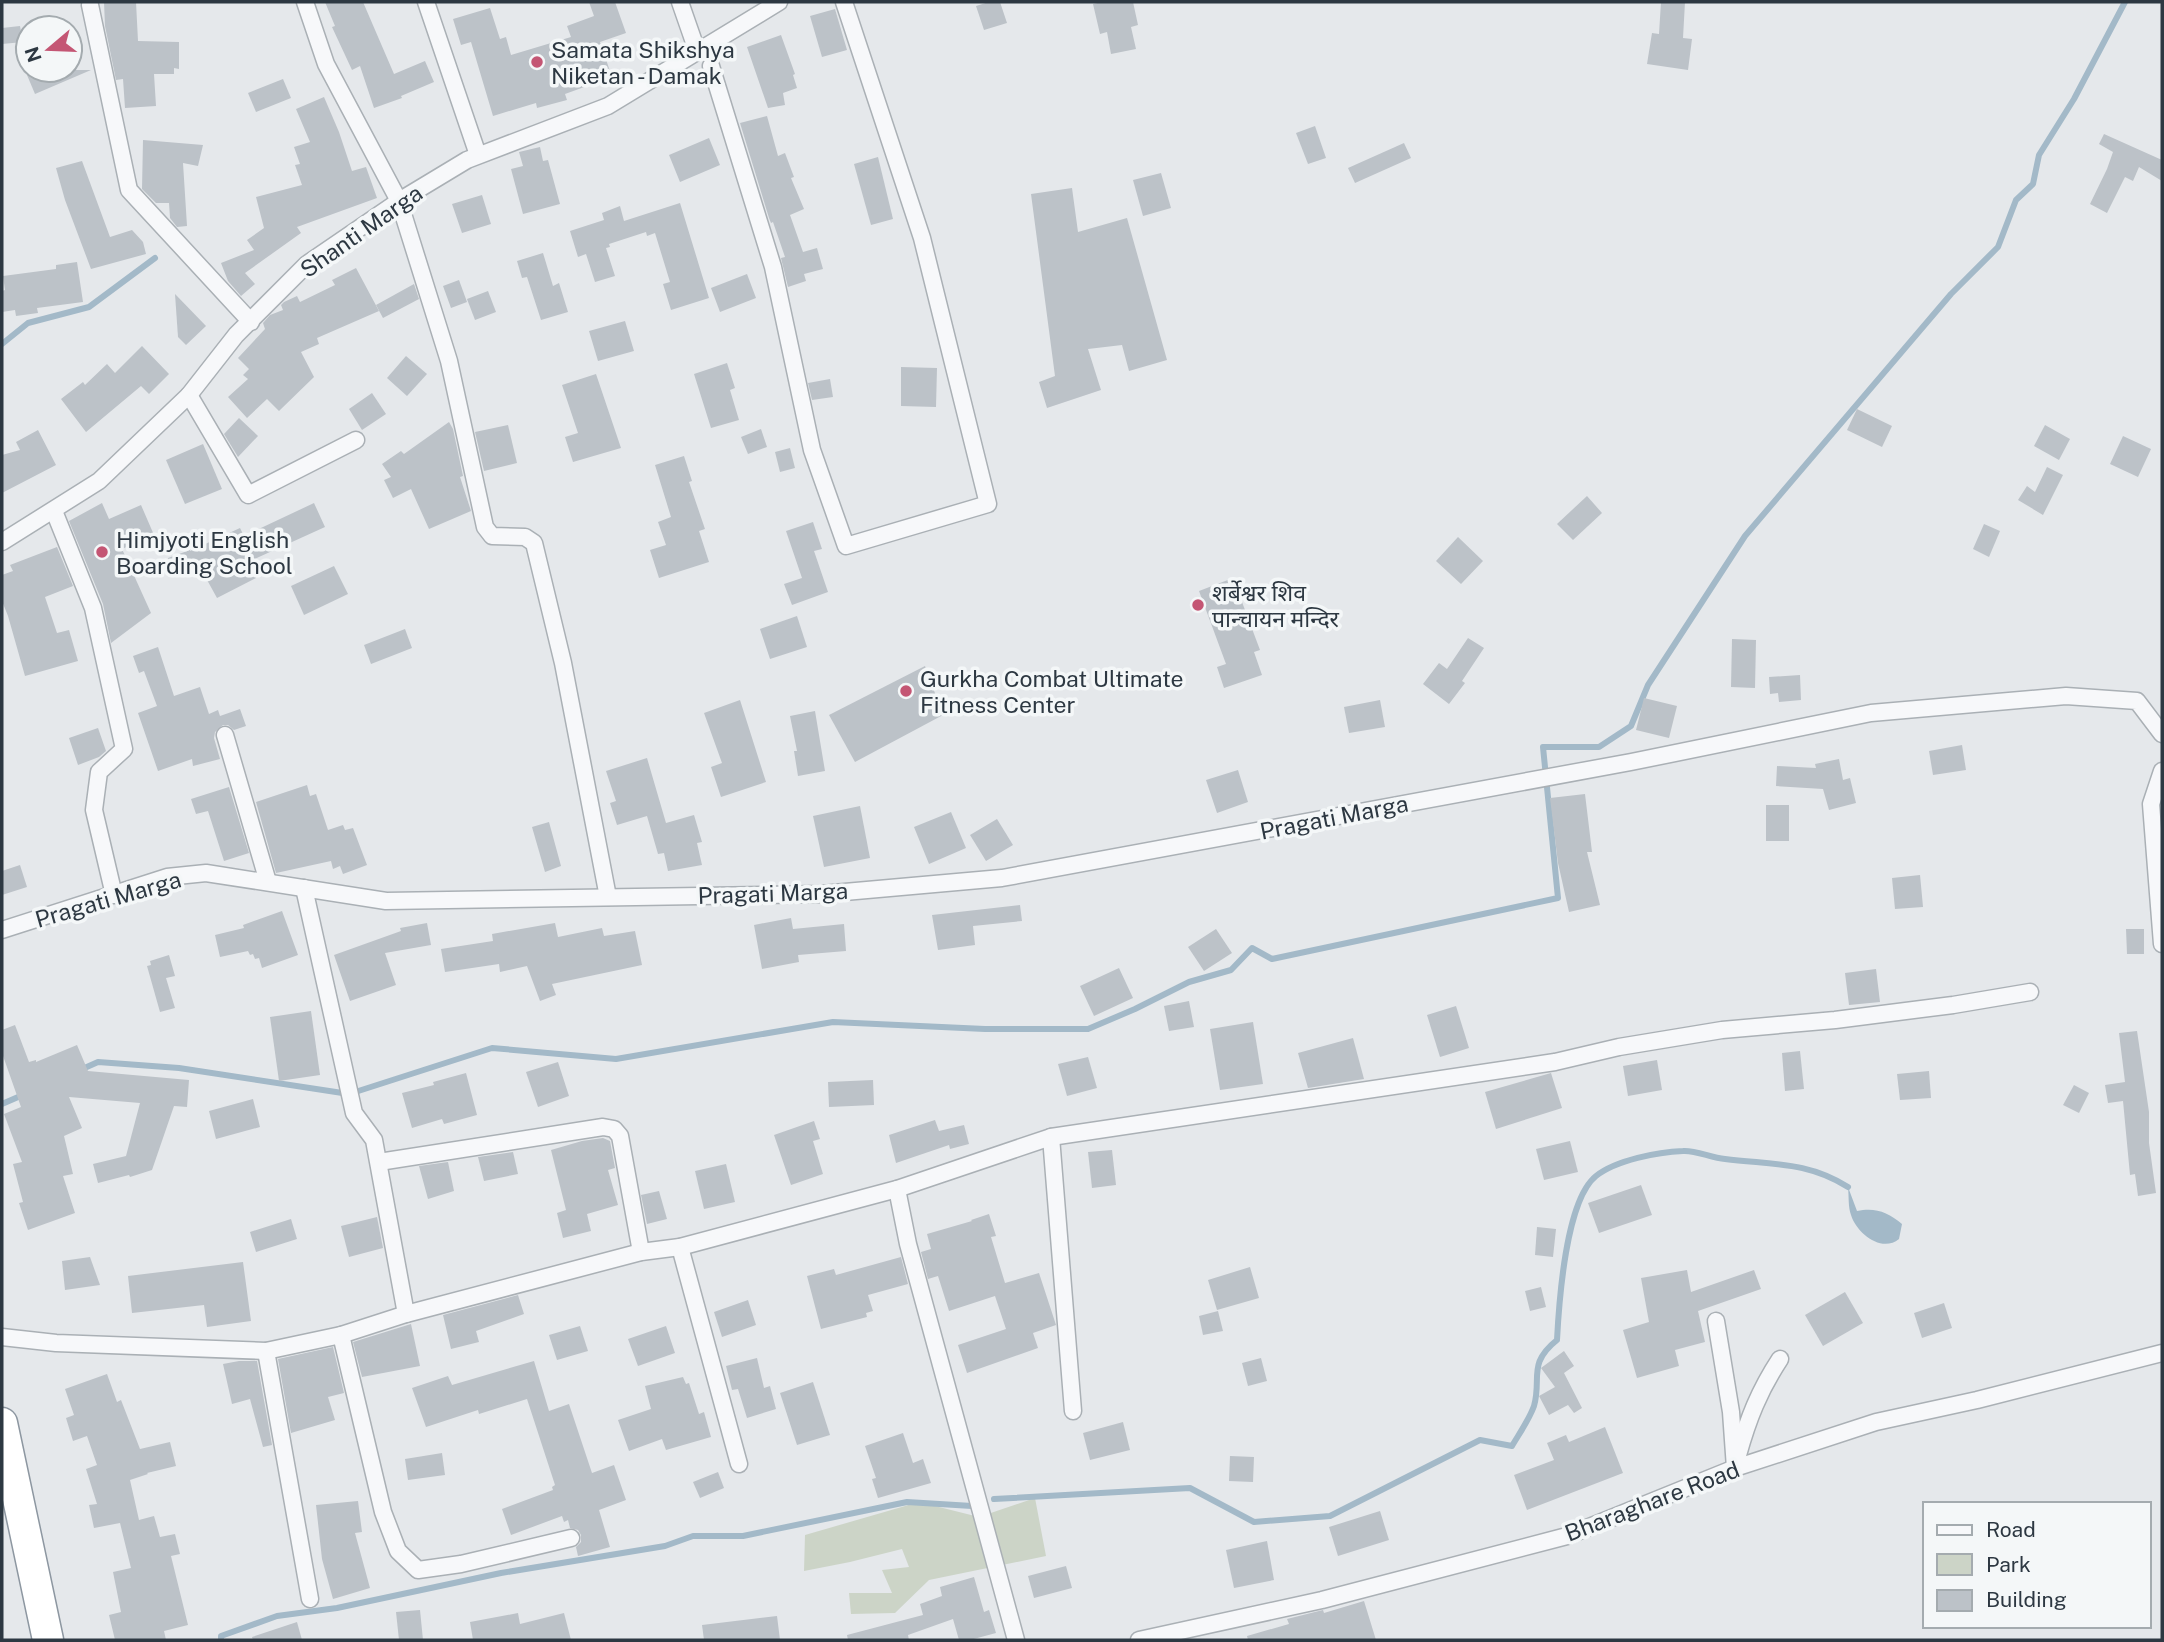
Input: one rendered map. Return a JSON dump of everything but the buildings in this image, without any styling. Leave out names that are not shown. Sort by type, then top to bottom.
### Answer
[{"type":"highway","points":[[2,1423],[48,1640]]},
{"type":"street","points":[[305,2],[326,64],[399,201],[449,361],[485,527],[492,536],[525,537],[534,543],[563,663],[608,897]]},
{"type":"street","points":[[426,2],[478,155]]},
{"type":"street","points":[[680,2],[696,48]]},
{"type":"street","name":"Shanti Marga","points":[[2,542],[54,512],[99,481],[189,395],[236,335],[307,264],[399,201],[467,160],[608,106],[779,2]]},
{"type":"street","points":[[711,66],[774,267],[812,450],[846,546],[988,504],[922,238],[844,2]]},
{"type":"street","points":[[90,5],[129,191],[251,322]]},
{"type":"street","points":[[189,395],[248,495],[356,440]]},
{"type":"street","points":[[54,512],[93,608],[124,749],[99,772],[94,810],[114,895]]},
{"type":"street","name":"Pragati Marga","points":[[2,930],[167,877],[205,873],[386,901],[822,894],[1002,878],[1620,764],[1871,713],[2066,696],[2137,701],[2162,734]]},
{"type":"street","points":[[225,735],[268,882]]},
{"type":"street","points":[[2162,771],[2151,804],[2162,944]]},
{"type":"street","points":[[304,888],[354,1113],[374,1140],[406,1314]]},
{"type":"street","points":[[2,1337],[56,1343],[266,1351],[341,1335],[406,1314],[641,1252],[680,1247],[897,1189],[1051,1137],[1555,1062],[1619,1047],[1722,1030],[1835,1020],[2030,992]]},
{"type":"street","points":[[379,1162],[603,1127],[614,1129],[620,1136],[641,1252]]},
{"type":"street","points":[[1051,1137],[1073,1411]]},
{"type":"street","points":[[897,1189],[908,1244],[1016,1640]]},
{"type":"street","points":[[680,1247],[739,1464]]},
{"type":"street","points":[[1716,1321],[1731,1412],[1735,1468]]},
{"type":"street","points":[[341,1335],[383,1512],[398,1551],[418,1570],[461,1564],[571,1538]]},
{"type":"street","points":[[266,1351],[310,1599]]},
{"type":"street","name":"Bharaghare Road","points":[[1139,1640],[1322,1600],[1567,1536],[1735,1468],[1876,1422],[2162,1353]]},
{"type":"street","points":[[1735,1468],[1747,1423],[1760,1390],[1780,1359]]},
{"type":"green space","points":[[1035,1498],[1046,1556],[929,1580],[895,1613],[851,1614],[849,1593],[892,1593],[882,1570],[909,1567],[902,1549],[804,1571],[805,1535],[919,1502],[979,1517]]},
{"type":"water","points":[[1848,1187],[1857,1211],[1881,1212],[1902,1224],[1899,1239],[1885,1244],[1864,1235],[1851,1215]]},
{"type":"waterway","points":[[80,1070],[98,1062],[179,1068],[349,1094],[492,1048],[616,1059],[833,1022],[985,1029],[1088,1029],[1189,982],[1231,970],[1252,948],[1272,959],[1558,898],[1543,747],[1599,747],[1631,726],[1648,685],[1745,536],[1951,294],[1998,247],[2016,200],[2033,184],[2039,155],[2074,99],[2125,2]]},
{"type":"waterway","points":[[2,344],[28,323],[89,307],[155,258]]},
{"type":"waterway","points":[[2,1104],[25,1094]]},
{"type":"waterway","points":[[994,1499],[1190,1488],[1254,1522],[1330,1516],[1480,1440],[1512,1446],[1534,1406],[1537,1372],[1542,1356],[1557,1340],[1566,1253],[1578,1206],[1586,1188],[1604,1170],[1638,1158],[1688,1151],[1720,1158],[1803,1168],[1818,1172],[1848,1187]]},
{"type":"waterway","points":[[221,1640],[221,1636],[277,1616],[337,1608],[501,1573],[665,1546],[693,1536],[743,1536],[907,1502],[972,1506]]},
{"type":"place","name":"Samata Shikshya Niketan - Damak","points":[[537,62]]},
{"type":"place","name":"Himjyoti English Boarding School","points":[[102,552]]},
{"type":"place","name":"शर्बेश्वर शिव पान्चायन मन्दिर","points":[[1198,605]]},
{"type":"place","name":"Gurkha Combat Ultimate Fitness Center","points":[[906,691]]}]
